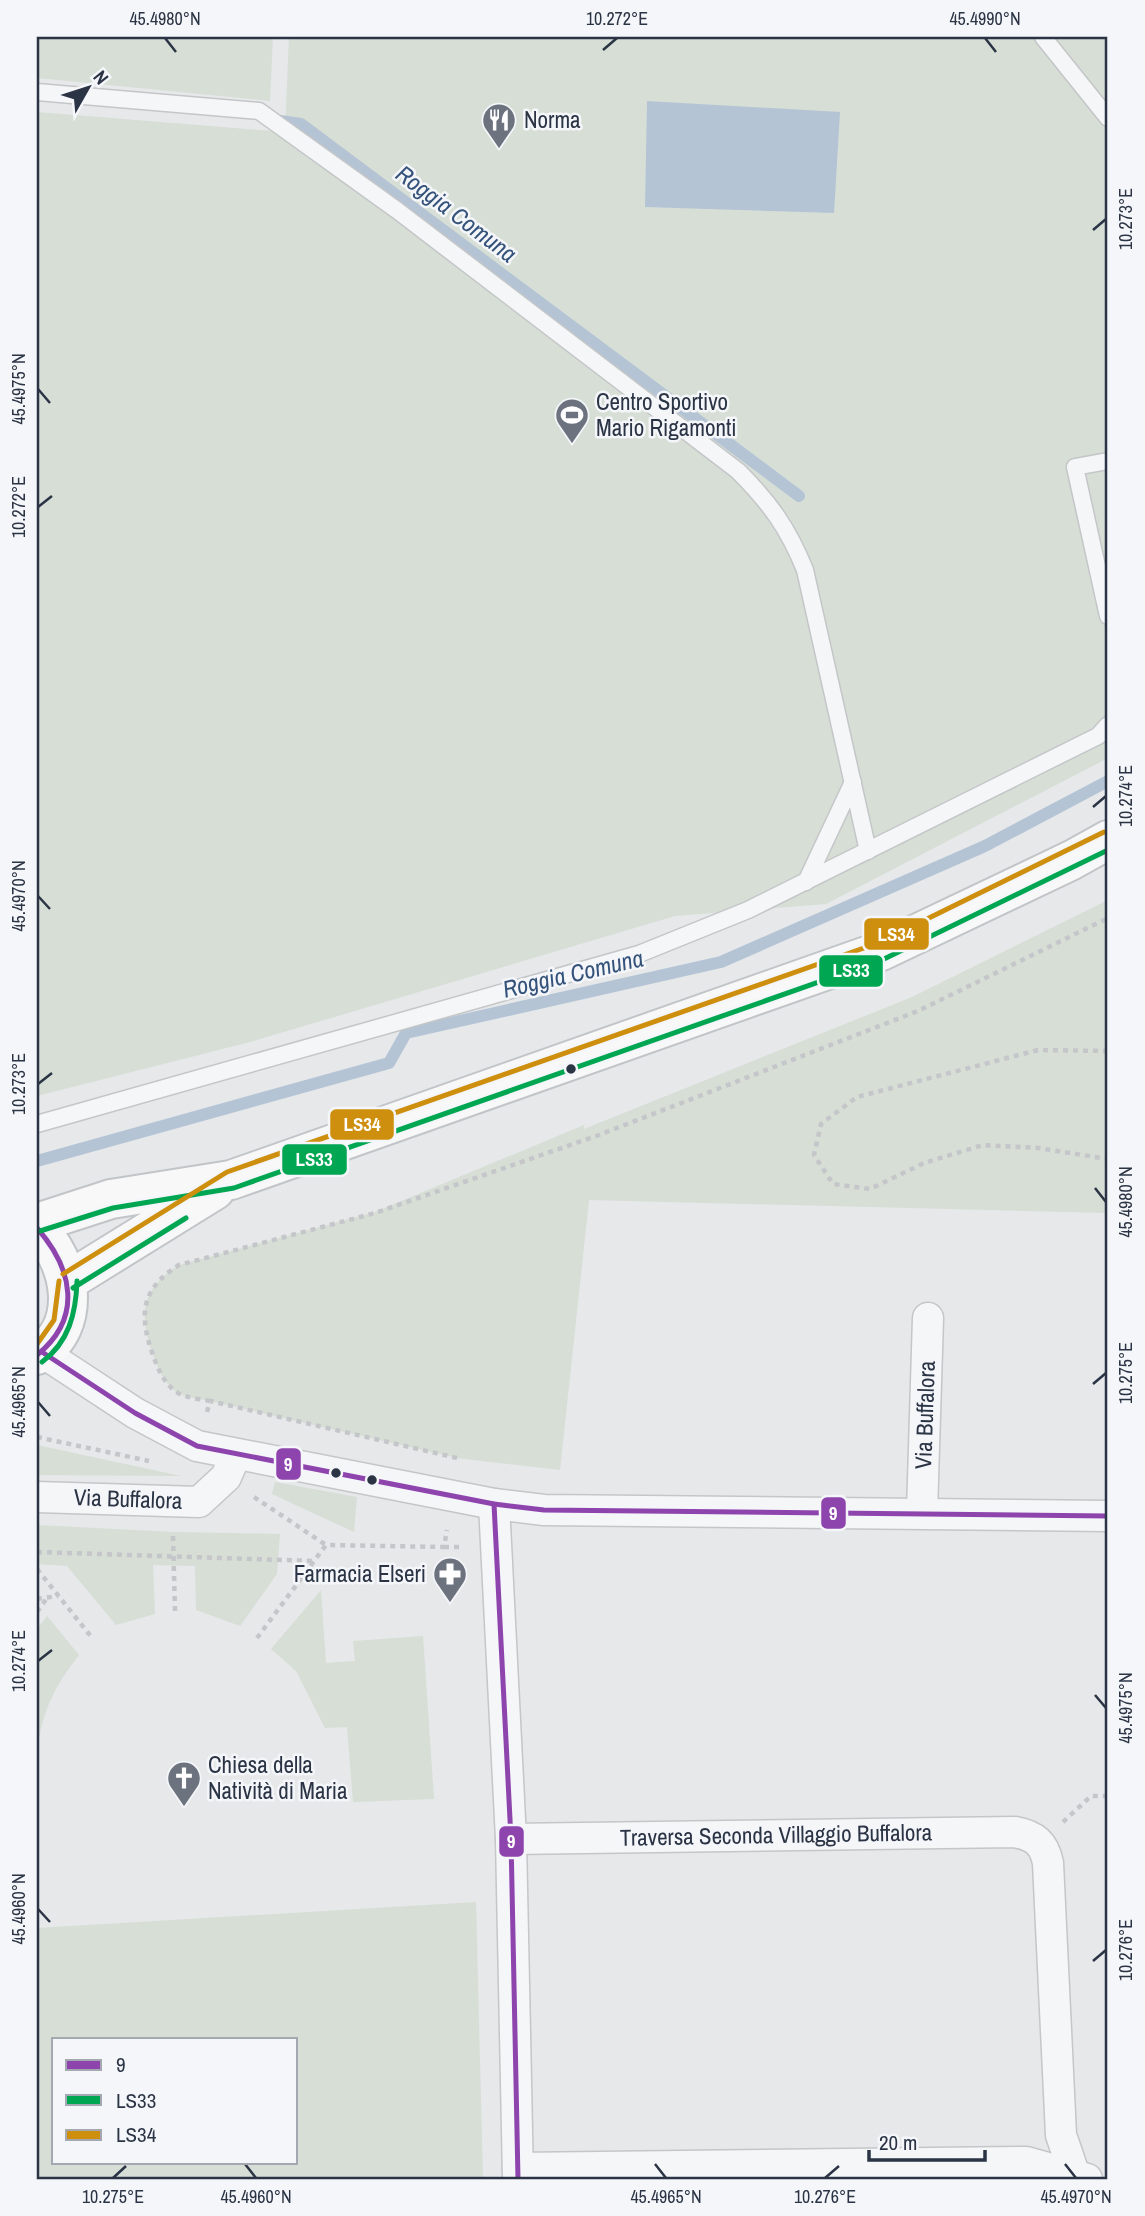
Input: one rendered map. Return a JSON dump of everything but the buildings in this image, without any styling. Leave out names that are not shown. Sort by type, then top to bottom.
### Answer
[{"type":"main road","points":[[39,1354],[59,1331],[68,1304],[68,1281],[62,1259],[37,1225],[111,1199],[231,1180],[881,951],[1072,860],[1108,840]]},
{"type":"main road","points":[[68,1281],[231,1180]]},
{"type":"street","name":"Via Buffalora","points":[[922,1513],[928,1318]]},
{"type":"street","points":[[39,1354],[135,1413],[231,1466],[544,1510],[1108,1516]]},
{"type":"street","name":"Via Buffalora","points":[[37,1497],[199,1502],[231,1466]]},
{"type":"street","points":[[494,1504],[512,1839],[518,2174],[1026,2162],[1079,2178]]},
{"type":"street","name":"Traversa Seconda Villaggio Buffalora","points":[[512,1839],[1015,1832],[1038,1840]]},
{"type":"street","points":[[1038,1840],[1045,1850],[1048,1863],[1061,2135],[1079,2178]]},
{"type":"lane","points":[[1043,37],[1108,118]]},
{"type":"lane","points":[[37,92],[259,111],[398,211],[738,471],[764,496],[789,530],[805,570],[868,851]]},
{"type":"lane","points":[[1108,461],[1075,467],[1108,616]]},
{"type":"lane","points":[[37,1124],[639,954],[748,910],[806,882],[1098,736],[1108,725]]},
{"type":"lane","points":[[806,882],[853,782]]},
{"type":"path","points":[[210,1401],[179,1393],[160,1375],[143,1319],[147,1298],[159,1278],[179,1265],[374,1213],[599,1135],[918,1011],[1108,918]]},
{"type":"path","points":[[1108,1051],[1038,1050],[857,1097],[821,1125],[814,1155],[833,1184],[870,1189],[924,1163],[983,1145],[1038,1148],[1108,1159]]},
{"type":"path","points":[[37,1437],[151,1462]]},
{"type":"path","points":[[231,1466],[326,1545],[470,1548]]},
{"type":"path","points":[[172,1500],[175,1612]]},
{"type":"path","points":[[444,1547],[447,1526]]},
{"type":"path","points":[[257,1638],[326,1545]]},
{"type":"path","points":[[37,1552],[314,1561]]},
{"type":"path","points":[[37,1569],[93,1639]]},
{"type":"path","points":[[37,1599],[58,1596]]},
{"type":"path","points":[[37,1612],[47,1598]]},
{"type":"path","points":[[1038,1840],[1091,1797],[1108,1796]]},
{"type":"shaded area","points":[[37,37],[273,37],[270,101],[37,78]]},
{"type":"shaded area","name":"Centro Sportivo Mario Rigamonti","points":[[289,37],[1108,37],[1108,758],[826,904],[675,916],[250,1042],[37,1096],[37,112],[285,132]]},
{"type":"shaded area","points":[[1108,900],[1108,1213],[589,1200],[560,1470],[457,1458],[189,1397],[173,1390],[160,1373],[146,1330],[146,1306],[156,1284],[179,1265],[375,1212],[584,1125],[584,1129],[912,997]]},
{"type":"shaded area","points":[[37,1445],[181,1476],[37,1475]]},
{"type":"shaded area","points":[[275,1482],[357,1497],[354,1532],[272,1494]]},
{"type":"shaded area","points":[[37,1525],[280,1534],[277,1574],[240,1626],[196,1610],[195,1566],[153,1565],[155,1614],[116,1625],[67,1566],[37,1564]]},
{"type":"shaded area","points":[[321,1590],[326,1663],[355,1661],[353,1641],[423,1636],[434,1799],[353,1802],[347,1727],[325,1728],[296,1671],[271,1649]]},
{"type":"shaded area","points":[[47,1616],[79,1655],[51,1699],[37,1749],[37,1629]]},
{"type":"shaded area","points":[[476,1902],[483,2179],[37,2179],[37,1928]]},
{"type":"water","points":[[647,101],[840,112],[834,213],[645,207]]},
{"type":"waterway","name":"Roggia Comuna","points":[[273,120],[301,124],[799,496]]},
{"type":"waterway","name":"Roggia Comuna","points":[[37,1161],[389,1063],[406,1033],[721,962],[985,846],[1108,781]]},
{"type":"transit line","name":"LS34","points":[[63,1274],[227,1172],[878,943],[1104,832]]},
{"type":"transit line","name":"LS33","points":[[40,1231],[113,1208],[234,1188],[884,959],[1108,850]]},
{"type":"transit line","name":"LS33","points":[[73,1288],[186,1218]]},
{"type":"transit line","name":"9","points":[[37,1228],[59,1260],[68,1293],[67,1309],[61,1325],[52,1341],[37,1355]]},
{"type":"transit line","name":"LS34","points":[[37,1344],[54,1320],[59,1281]]},
{"type":"transit line","name":"LS33","points":[[42,1362],[65,1336],[73,1315],[77,1281]]},
{"type":"transit line","name":"9","points":[[42,1352],[135,1413],[197,1446],[494,1504],[544,1510],[1108,1516]]},
{"type":"transit line","name":"9","points":[[494,1504],[511,1839],[518,2179]]},
{"type":"place","name":"Norma","points":[[499,150]]},
{"type":"place","name":"Centro Sportivo Mario Rigamonti","points":[[572,445]]},
{"type":"place","name":"Farmacia Elseri","points":[[450,1604]]},
{"type":"place","name":"Chiesa della Natività di Maria","points":[[184,1808]]}]
